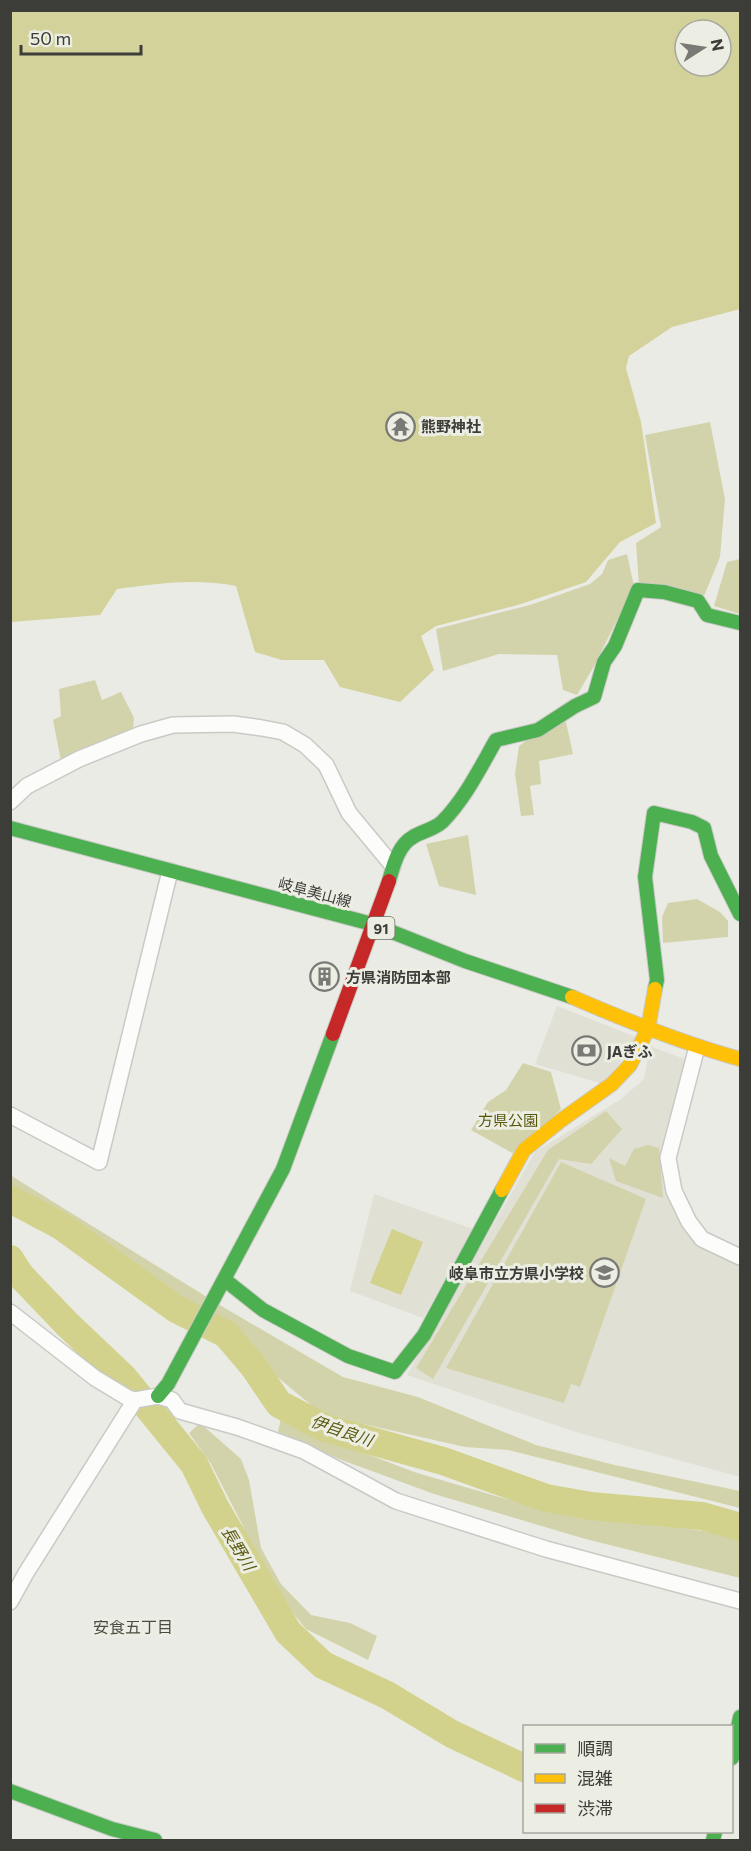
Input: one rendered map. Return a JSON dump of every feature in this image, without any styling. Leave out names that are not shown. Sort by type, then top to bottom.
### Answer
[{"type":"street","points":[[158,1396],[168,1384],[283,1169],[393,866],[410,838],[436,828],[446,817],[478,773],[496,740],[538,730],[575,706],[594,697],[604,662],[615,646],[638,590],[664,592],[698,601],[707,615],[741,623]]},
{"type":"street","points":[[10,802],[27,786],[79,759],[141,734],[173,725],[233,724],[262,728],[283,732],[305,745],[326,765],[350,813],[393,866]]},
{"type":"street","points":[[223,1284],[263,1310],[348,1356],[394,1372],[424,1335],[524,1150],[612,1084],[630,1065],[648,1029],[657,980],[645,877],[654,813],[692,822],[704,828],[711,856],[737,899],[741,914]]},
{"type":"street","name":"岐阜美山線","points":[[10,828],[372,924],[465,961],[560,992],[697,1047],[741,1059]]},
{"type":"street","points":[[10,1115],[99,1162],[170,871]]},
{"type":"street","points":[[697,1047],[668,1158],[674,1191],[689,1222],[702,1239],[741,1257]]},
{"type":"street","points":[[10,1312],[94,1378],[128,1398],[135,1400],[158,1396],[172,1400],[180,1411],[237,1427],[304,1451],[396,1501],[546,1549],[741,1601]]},
{"type":"street","points":[[10,1602],[135,1400]]},
{"type":"street","points":[[733,1751],[739,1724]]},
{"type":"street","points":[[10,1791],[112,1829],[155,1840]]},
{"type":"shaded area","points":[[11,10],[740,11],[740,309],[672,327],[629,356],[626,368],[641,422],[656,523],[620,542],[586,582],[518,605],[436,626],[421,636],[434,670],[400,702],[340,687],[324,660],[282,660],[255,652],[236,586],[191,582],[117,589],[100,615],[11,622]]},
{"type":"shaded area","name":"JAぎふ","points":[[557,1006],[639,1038],[603,1084],[535,1064]]},
{"type":"shaded area","name":"岐阜市立方県小学校","points":[[650,1046],[687,1060],[663,1152],[665,1193],[694,1240],[740,1259],[740,1477],[579,1433],[407,1375],[535,1152],[621,1099],[644,1079]]},
{"type":"shaded area","name":"岐阜市立方県小学校","points":[[374,1194],[473,1229],[423,1318],[350,1291]]},
{"type":"shaded area","points":[[392,1229],[423,1242],[401,1295],[370,1283]]},
{"type":"green space","points":[[710,422],[725,499],[720,557],[704,596],[639,586],[636,543],[661,527],[645,435]]},
{"type":"green space","points":[[627,554],[634,586],[577,695],[563,690],[557,655],[499,654],[443,671],[436,629],[530,605],[590,584],[602,574],[608,560]]},
{"type":"green space","points":[[740,559],[740,614],[714,606],[727,562]]},
{"type":"green space","points":[[95,680],[102,700],[121,692],[134,718],[133,731],[61,761],[53,720],[61,716],[59,689]]},
{"type":"green space","points":[[564,713],[573,754],[539,761],[541,784],[530,786],[534,815],[521,816],[515,774],[519,746]]},
{"type":"green space","points":[[468,835],[476,895],[439,886],[426,844]]},
{"type":"green space","points":[[697,899],[720,912],[728,921],[728,937],[663,943],[662,917],[668,903]]},
{"type":"green space","name":"方県公園","points":[[523,1063],[551,1072],[561,1109],[514,1154],[471,1130],[488,1102],[506,1090]]},
{"type":"green space","points":[[606,1111],[622,1129],[591,1164],[559,1159],[433,1379],[416,1368],[548,1150]]},
{"type":"green space","points":[[648,1145],[659,1148],[663,1198],[616,1181],[609,1158],[625,1166],[634,1149]]},
{"type":"green space","points":[[561,1162],[646,1199],[580,1387],[571,1384],[564,1403],[446,1368]]},
{"type":"green space","points":[[10,1175],[223,1307],[343,1377],[418,1397],[536,1445],[615,1465],[740,1491],[740,1508],[508,1450],[465,1447],[323,1415],[257,1360],[242,1339],[11,1190]]},
{"type":"green space","points":[[281,1418],[414,1472],[506,1499],[740,1537],[740,1578],[582,1538],[434,1494],[339,1459],[278,1432]]},
{"type":"green space","points":[[200,1423],[241,1459],[249,1480],[261,1548],[281,1584],[311,1615],[350,1623],[377,1636],[368,1660],[306,1629],[263,1577],[242,1524],[211,1464],[189,1433]]},
{"type":"waterway","name":"伊自良川","points":[[10,1199],[61,1226],[176,1309],[226,1334],[254,1367],[279,1404],[325,1428],[443,1461],[546,1498],[591,1506],[702,1516],[740,1527]]},
{"type":"waterway","name":"長野川","points":[[10,1259],[21,1276],[124,1378],[194,1464],[215,1507],[288,1632],[323,1665],[387,1695],[452,1734],[523,1768]]},
{"type":"traffic: fast","points":[[389,881],[403,845],[416,835],[439,825],[450,813],[472,783],[496,740],[538,730],[575,706],[594,697],[604,662],[615,646],[638,590],[664,592],[698,601],[707,615],[740,623]]},
{"type":"traffic: fast","points":[[655,989],[657,980],[645,877],[654,813],[692,822],[704,828],[711,856],[740,914]]},
{"type":"traffic: fast","points":[[10,828],[372,924],[465,961],[572,997]]},
{"type":"traffic: fast","points":[[158,1396],[168,1384],[283,1169],[333,1034]]},
{"type":"traffic: fast","points":[[225,1280],[263,1310],[348,1356],[395,1372],[424,1335],[502,1190]]},
{"type":"traffic: fast","points":[[733,1753],[740,1717]]},
{"type":"traffic: fast","points":[[10,1791],[112,1829],[155,1840]]},
{"type":"traffic: fast","points":[[713,1840],[715,1833]]},
{"type":"traffic: slow","points":[[502,1190],[524,1150],[612,1084],[630,1065],[648,1029],[655,989]]},
{"type":"traffic: slow","points":[[572,997],[655,1031],[740,1059]]},
{"type":"traffic: jam","points":[[333,1034],[389,881]]},
{"type":"place","name":"熊野神社","points":[[400,426]]},
{"type":"place","name":"方県消防団本部","points":[[325,977]]},
{"type":"place","name":"JAぎふ","points":[[586,1051]]},
{"type":"place","name":"岐阜市立方県小学校","points":[[605,1273]]},
{"type":"district","name":"安食五丁目","points":[[133,1626]]}]
